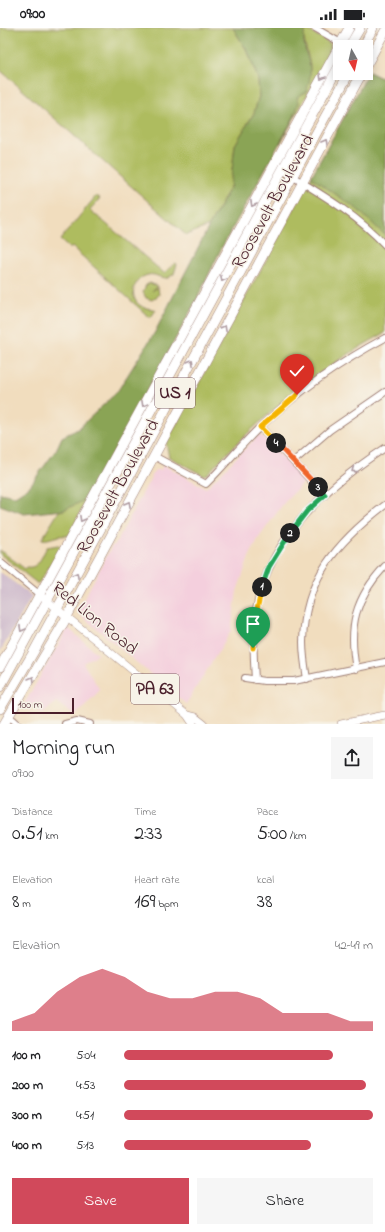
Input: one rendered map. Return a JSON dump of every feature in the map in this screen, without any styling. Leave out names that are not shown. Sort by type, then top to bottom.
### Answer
[{"type":"highway","name":"Roosevelt Boulevard","points":[[343,40],[349,28]]},
{"type":"highway","points":[[353,40],[360,28]]},
{"type":"highway","points":[[367,40],[373,28]]},
{"type":"highway","points":[[373,53],[385,31]]},
{"type":"highway","name":"Roosevelt Boulevard","points":[[0,667],[333,58]]},
{"type":"highway","name":"Roosevelt Boulevard","points":[[0,686],[124,462],[333,77]]},
{"type":"highway","name":"Roosevelt Boulevard","points":[[0,709],[57,609],[345,80]]},
{"type":"highway","name":"Roosevelt Boulevard","points":[[4,719],[24,694],[358,80]]},
{"type":"highway","points":[[233,286],[269,244]]},
{"type":"highway","points":[[184,351],[195,311]]},
{"type":"highway","points":[[94,495],[124,462]]},
{"type":"main road","name":"Red Lion Road","points":[[40,595],[187,715],[193,724]]},
{"type":"main road","name":"Red Lion Road","points":[[187,715],[195,717],[204,724]]},
{"type":"main road","points":[[341,724],[385,715]]},
{"type":"street","points":[[315,28],[336,40]]},
{"type":"street","points":[[282,170],[352,214],[385,245]]},
{"type":"street","points":[[154,456],[206,484],[260,427],[303,391],[366,348],[385,338]]},
{"type":"street","points":[[294,461],[330,430],[385,392]]},
{"type":"street","points":[[260,427],[325,495]]},
{"type":"street","points":[[255,680],[253,648],[255,619],[264,581],[278,549],[291,531],[325,495],[350,473],[385,448]]},
{"type":"street","points":[[307,679],[303,642],[305,618],[312,587],[325,565],[341,544],[385,505]]},
{"type":"street","name":"Red Lion Road","points":[[0,562],[40,595]]},
{"type":"street","points":[[356,669],[352,642],[358,609],[362,596],[385,566]]},
{"type":"street","points":[[245,678],[283,682],[307,679],[385,662]]},
{"type":"street","points":[[4,719],[18,724]]},
{"type":"street","points":[[66,724],[77,720],[90,724]]},
{"type":"shaded area","points":[[258,436],[263,437],[305,481],[283,504],[258,539],[249,557],[237,591],[231,631],[186,704],[77,612],[155,470],[161,470],[163,465],[206,488]]},
{"type":"shaded area","points":[[0,572],[32,596],[0,652]]},
{"type":"shaded area","points":[[68,628],[98,654],[83,663],[100,690],[75,716],[56,702],[43,714],[32,706],[29,709],[23,706]]},
{"type":"green space","points":[[0,28],[233,28],[248,52],[258,79],[259,96],[254,113],[235,145],[230,188],[209,226],[186,235],[0,70]]},
{"type":"green space","points":[[233,28],[306,29],[304,34],[304,43],[310,67],[310,77],[306,92],[297,97],[299,102],[294,117],[220,251],[196,301],[120,441],[85,500],[64,510],[24,514],[0,505],[0,493],[15,496],[29,487],[56,450],[62,437],[78,429],[117,392],[155,332],[230,188],[235,145],[254,113],[259,96],[258,79],[248,52]]},
{"type":"green space","points":[[306,29],[330,43],[332,50],[280,144],[294,117],[296,97],[306,92],[310,65],[303,35]]},
{"type":"green space","points":[[373,74],[385,80],[385,333],[336,362],[290,396],[248,433],[207,474],[203,475],[169,457],[166,443],[365,80],[373,80]]},
{"type":"green space","points":[[373,74],[385,80],[385,235],[357,209],[311,177],[365,80],[373,80]]},
{"type":"green space","points":[[96,196],[100,198],[90,210],[164,273],[175,263],[177,264],[174,274],[168,278],[148,275],[139,280],[136,284],[134,289],[134,298],[141,306],[156,310],[151,317],[149,317],[72,247],[70,249],[60,240]]},
{"type":"green space","points":[[150,283],[157,286],[152,291],[158,287],[159,295],[152,300],[146,298],[143,292],[146,285]]},
{"type":"green space","points":[[97,479],[69,536],[42,539],[59,511],[64,510]]},
{"type":"green space","points":[[58,545],[62,547],[38,584],[0,554],[0,550],[25,569],[37,564],[47,547]]},
{"type":"route","points":[[253,648],[255,619],[259,596],[269,567],[278,549],[291,531],[307,511],[325,495],[260,427],[297,395]]}]
